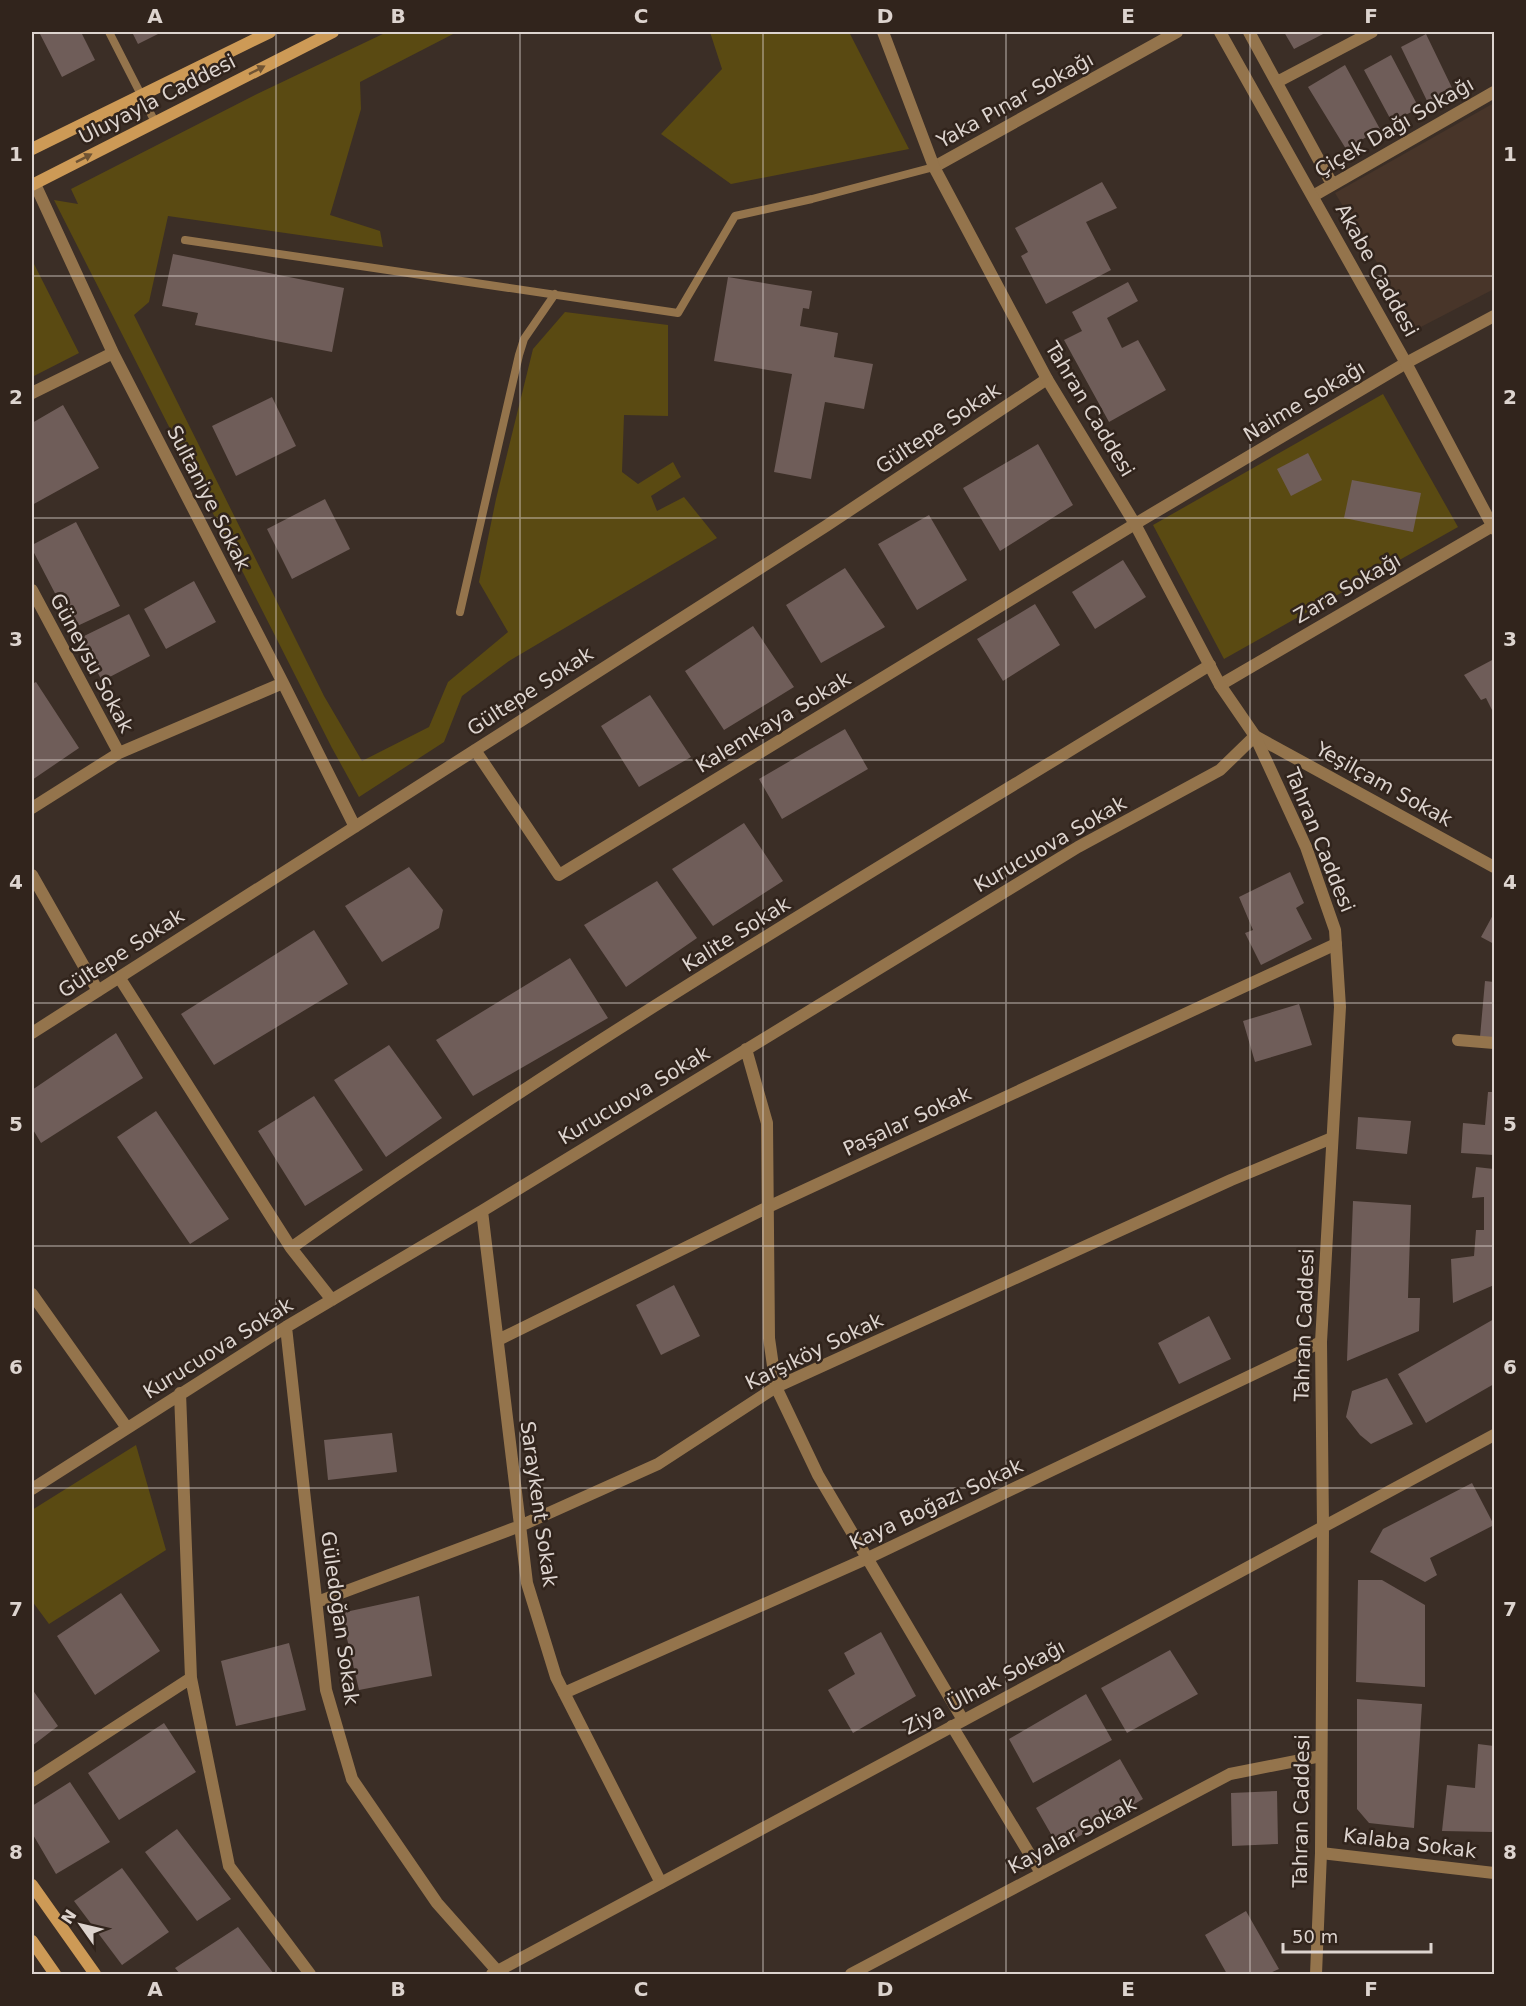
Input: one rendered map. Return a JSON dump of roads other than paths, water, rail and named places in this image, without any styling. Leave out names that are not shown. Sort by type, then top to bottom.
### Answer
[{"type":"main road","name":"Uluyayla Caddesi","points":[[32,149],[270,32]]},
{"type":"main road","name":"Uluyayla Caddesi","points":[[33,184],[333,32]]},
{"type":"main road","points":[[32,1884],[95,1974]]},
{"type":"main road","points":[[32,1941],[55,1974]]},
{"type":"street","name":"Tahran Caddesi","points":[[883,32],[934,167],[1047,378],[1135,524],[1220,684],[1255,736],[1306,848],[1335,930],[1340,1007],[1321,1342],[1323,1526],[1320,1756],[1322,1853],[1316,1974]]},
{"type":"street","name":"Yaka Pınar Sokağı","points":[[934,167],[1177,32]]},
{"type":"street","name":"Akabe Caddesi","points":[[1220,32],[1406,363],[1494,527]]},
{"type":"street","points":[[1249,32],[1332,184]]},
{"type":"street","points":[[1277,82],[1372,32]]},
{"type":"street","name":"Çiçek Dağı Sokağı","points":[[1313,196],[1494,92]]},
{"type":"street","name":"Sultaniye Sokak","points":[[33,184],[113,353],[355,827]]},
{"type":"street","name":"Naime Sokağı","points":[[1135,524],[1406,363],[1494,316]]},
{"type":"street","points":[[32,393],[113,353]]},
{"type":"street","name":"Gültepe Sokak","points":[[32,1033],[826,526],[1047,378]]},
{"type":"street","name":"Kalemkaya Sokak","points":[[475,750],[559,875],[1135,524]]},
{"type":"street","name":"Zara Sokağı","points":[[1220,684],[1494,527]]},
{"type":"street","name":"Güneysu Sokak","points":[[32,590],[119,753]]},
{"type":"street","name":"Kalite Sokak","points":[[291,1248],[377,1188],[610,1034],[1210,665]]},
{"type":"street","points":[[32,808],[119,753],[283,683]]},
{"type":"street","name":"Yeşilçam Sokak","points":[[1255,736],[1494,867]]},
{"type":"street","name":"Kurucuova Sokak","points":[[32,1490],[286,1327],[1078,847],[1220,770],[1255,736]]},
{"type":"street","points":[[32,875],[98,991]]},
{"type":"street","name":"Paşalar Sokak","points":[[498,1340],[768,1207],[1336,944]]},
{"type":"street","points":[[119,977],[291,1248],[332,1300]]},
{"type":"street","points":[[1458,1040],[1494,1043]]},
{"type":"street","points":[[746,1049],[767,1123],[769,1338],[776,1387],[818,1475],[867,1558],[1041,1874]]},
{"type":"street","name":"Karşıköy Sokak","points":[[316,1602],[520,1526],[658,1464],[776,1387],[1231,1180],[1332,1138]]},
{"type":"street","name":"Saraykent Sokak","points":[[482,1210],[527,1583],[556,1677],[661,1883]]},
{"type":"street","points":[[32,1294],[127,1428]]},
{"type":"street","name":"Güledoğan Sokak","points":[[286,1327],[326,1690],[352,1779],[437,1903],[496,1973]]},
{"type":"street","name":"Kaya Boğazı Sokak","points":[[564,1693],[867,1558],[1321,1342]]},
{"type":"street","points":[[180,1393],[191,1678],[230,1866],[310,1974]]},
{"type":"street","name":"Ziya Ülhak Sokağı","points":[[496,1973],[1494,1435]]},
{"type":"street","points":[[32,1781],[191,1678]]},
{"type":"street","name":"Kayalar Sokak","points":[[851,1974],[1230,1774],[1320,1756]]},
{"type":"street","name":"Kalaba Sokak","points":[[1322,1853],[1494,1873]]},
{"type":"lane","points":[[109,32],[155,122]]},
{"type":"lane","points":[[186,240],[678,313],[735,216],[812,199],[934,167]]},
{"type":"lane","points":[[460,612],[519,355],[524,339],[555,294]]}]
